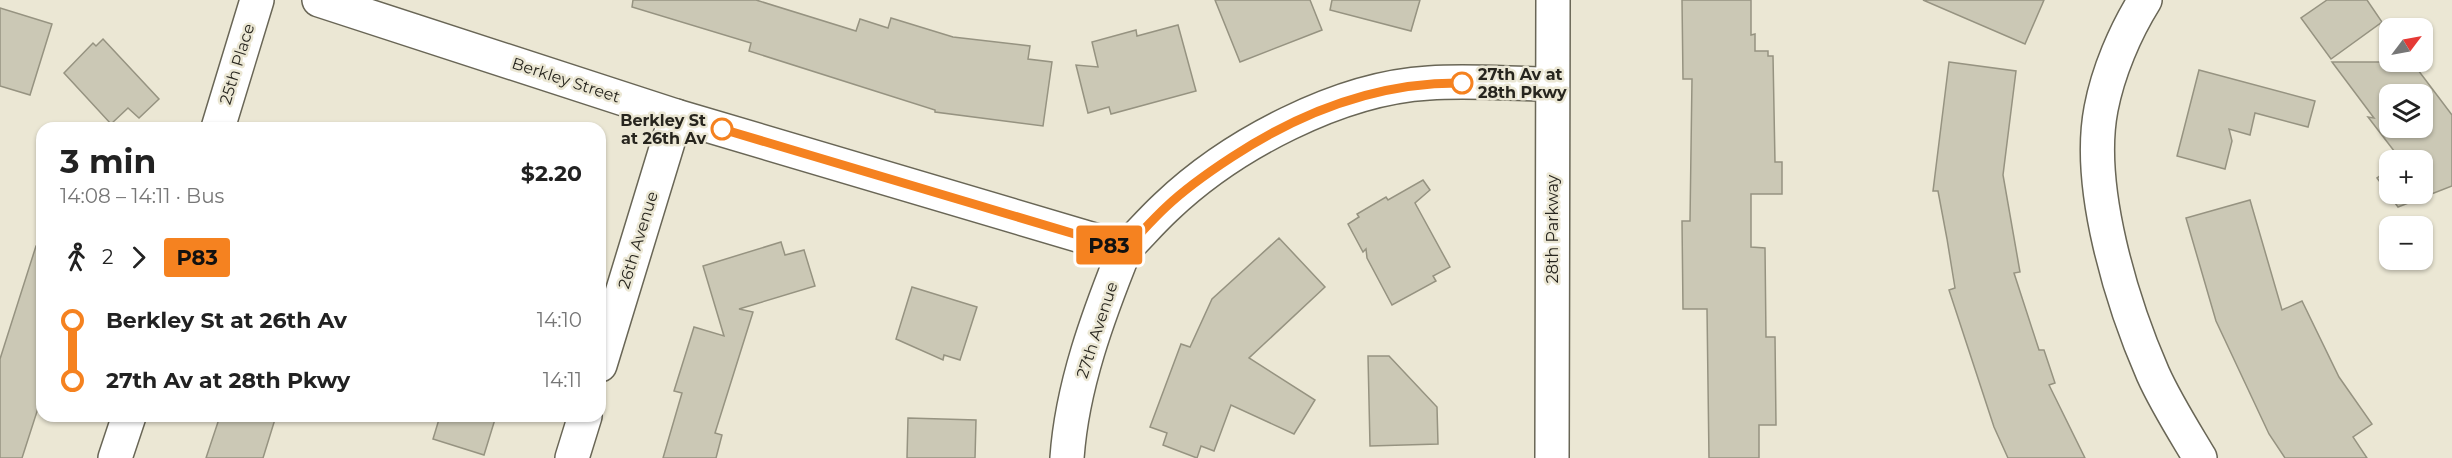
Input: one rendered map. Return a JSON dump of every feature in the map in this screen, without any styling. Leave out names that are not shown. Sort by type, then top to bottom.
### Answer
[{"type":"street","name":"25th Place","points":[[220,122],[257,0]]},
{"type":"street","name":"Berkley Street","points":[[319,0],[676,116],[1125,249]]},
{"type":"street","name":"28th Parkway","points":[[1552,458],[1553,0]]},
{"type":"street","points":[[2145,0],[2111,71],[2100,111],[2098,161],[2102,208],[2129,314],[2154,376],[2200,458]]},
{"type":"street","name":"27th Avenue","points":[[1067,458],[1069,430],[1080,383],[1101,308],[1125,249],[1167,206],[1207,173],[1291,122],[1356,96],[1429,83],[1552,84]]},
{"type":"street","name":"26th Avenue","points":[[606,345],[676,116]]},
{"type":"street","points":[[115,458],[127,422]]},
{"type":"street","points":[[572,458],[583,422]]},
{"type":"building","points":[[633,0],[756,0],[856,31],[860,19],[888,28],[891,18],[953,37],[1030,46],[1028,59],[1052,62],[1043,126],[935,112],[935,110],[749,51],[751,43],[632,7]]},
{"type":"building","points":[[1215,0],[1310,0],[1322,30],[1240,62]]},
{"type":"building","points":[[1332,0],[1420,0],[1411,31],[1330,10]]},
{"type":"building","points":[[1682,0],[1751,0],[1751,35],[1755,34],[1755,51],[1768,51],[1768,56],[1773,56],[1775,162],[1782,162],[1782,194],[1751,194],[1751,247],[1765,248],[1766,337],[1775,337],[1776,425],[1759,425],[1759,458],[1709,458],[1707,309],[1683,309],[1682,221],[1690,221],[1692,79],[1683,79]]},
{"type":"building","points":[[1923,0],[2044,0],[2025,44]]},
{"type":"building","points":[[2327,0],[2367,0],[2379,18],[2379,24],[2331,59],[2301,18]]},
{"type":"building","points":[[0,8],[52,24],[30,95],[0,86]]},
{"type":"building","points":[[1178,25],[1196,91],[1111,114],[1109,107],[1088,113],[1076,65],[1098,67],[1092,42],[1136,30],[1137,36]]},
{"type":"building","points":[[103,39],[159,99],[139,118],[128,108],[113,122],[109,122],[64,73],[93,43],[96,46]]},
{"type":"building","points":[[1949,62],[2016,71],[2003,175],[2020,272],[2014,273],[2039,350],[2044,350],[2055,383],[2049,385],[2085,458],[2008,458],[1994,427],[1949,290],[1955,288],[1938,191],[1933,191]]},
{"type":"building","points":[[2332,62],[2379,62],[2379,72],[2420,72],[2429,84],[2379,84],[2379,131],[2368,117],[2374,118]]},
{"type":"building","points":[[2199,70],[2315,101],[2308,127],[2255,113],[2250,135],[2229,129],[2232,141],[2225,169],[2177,156]]},
{"type":"building","points":[[2433,90],[2452,115],[2452,186],[2433,193],[2433,150],[2393,150],[2384,138],[2433,138]]},
{"type":"building","points":[[1423,180],[1430,190],[1415,203],[1450,267],[1433,276],[1436,281],[1392,305],[1367,258],[1366,249],[1363,252],[1348,224],[1359,217],[1357,214],[1386,197],[1388,200]]},
{"type":"building","points":[[2250,200],[2282,310],[2302,301],[2339,377],[2372,424],[2353,437],[2367,458],[2285,458],[2269,434],[2216,321],[2186,218]]},
{"type":"building","points":[[1279,238],[1325,287],[1249,358],[1315,400],[1294,434],[1231,405],[1214,451],[1201,446],[1197,458],[1163,445],[1167,433],[1150,427],[1181,344],[1190,347],[1212,299]]},
{"type":"building","points":[[781,242],[785,255],[804,250],[815,286],[739,309],[753,312],[715,433],[722,435],[716,458],[663,458],[682,393],[674,391],[694,327],[724,336],[703,266]]},
{"type":"building","points":[[36,246],[36,415],[22,458],[0,458],[0,359]]},
{"type":"building","points":[[912,287],[977,307],[960,360],[944,355],[943,360],[896,339]]},
{"type":"building","points":[[1368,356],[1389,356],[1437,407],[1438,444],[1370,446]]},
{"type":"building","points":[[908,418],[976,420],[975,458],[907,458]]},
{"type":"building","points":[[218,422],[274,422],[263,458],[206,458]]},
{"type":"building","points":[[438,422],[494,422],[484,455],[433,439]]},
{"type":"bus line","name":"P83","points":[[722,129],[1125,249],[1167,206],[1207,173],[1291,122],[1356,96],[1391,88],[1429,83],[1462,83]]},
{"type":"place","name":"27th Av at 28th Pkwy","points":[[1462,83]]},
{"type":"place","name":"Berkley St at 26th Av","points":[[722,129]]}]
